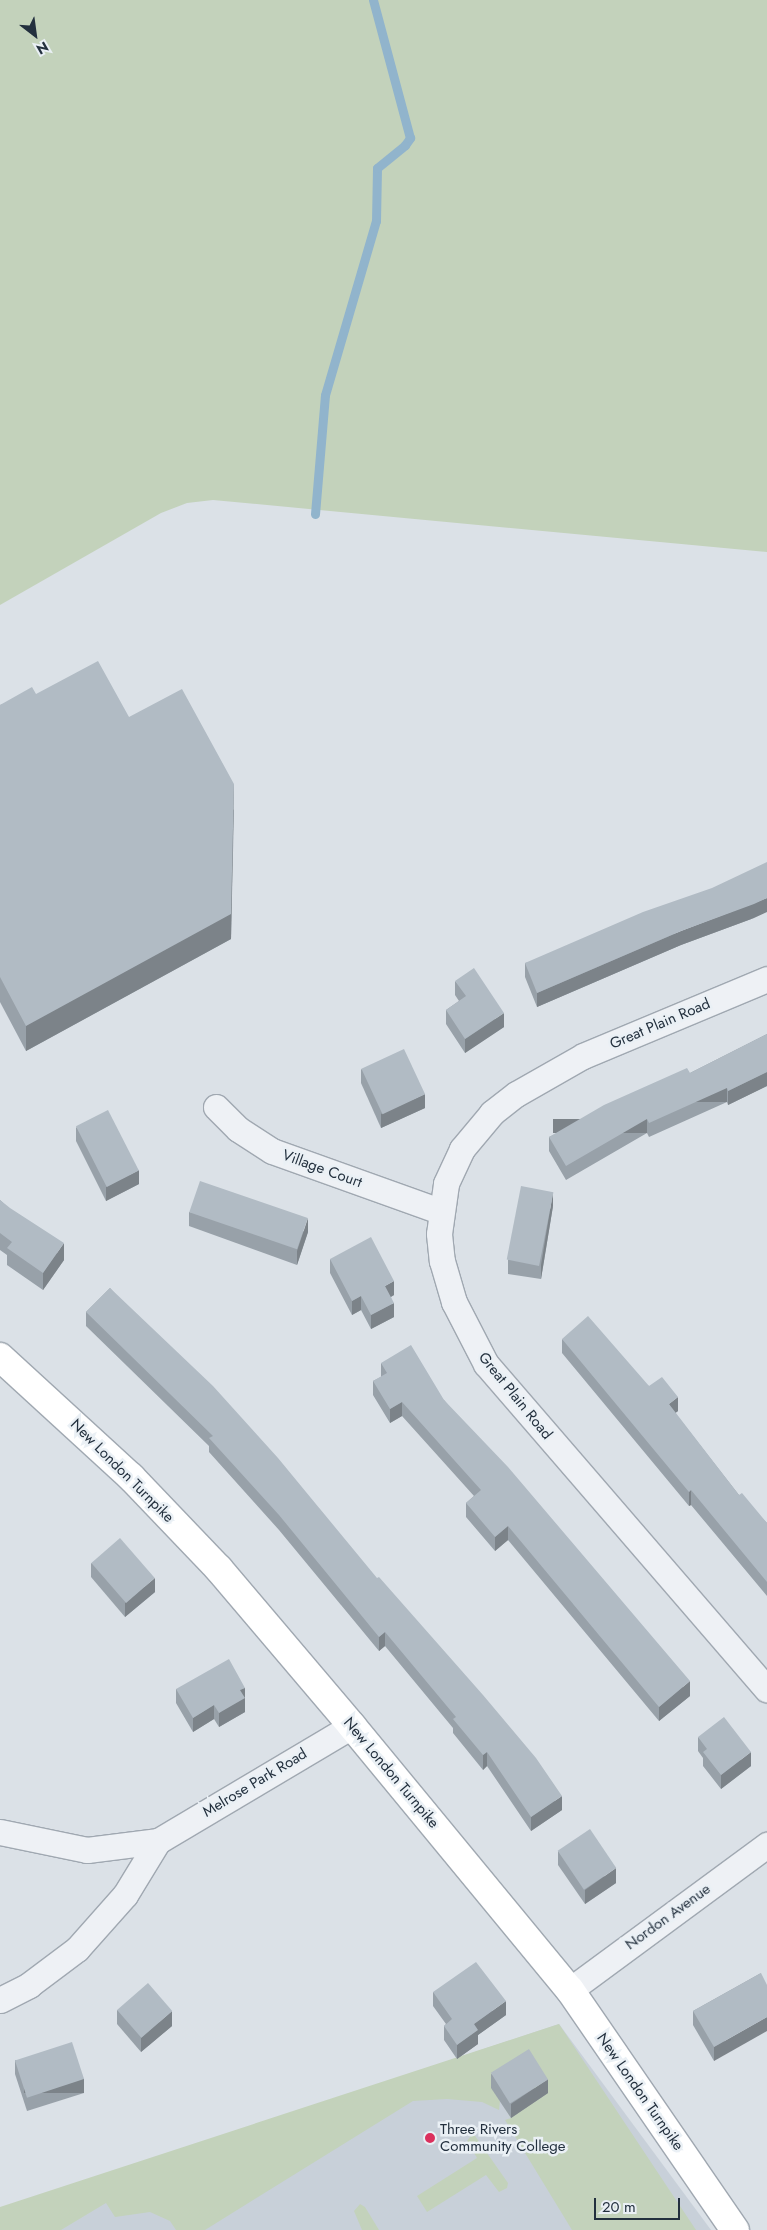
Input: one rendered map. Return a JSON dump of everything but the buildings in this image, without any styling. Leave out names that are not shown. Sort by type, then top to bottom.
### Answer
[{"type":"main road","name":"New London Turnpike","points":[[0,1357],[50,1400],[144,1491],[219,1569],[352,1726],[570,1990],[735,2230]]},
{"type":"street","name":"Great Plain Road","points":[[767,979],[583,1056],[516,1094],[492,1113],[462,1149],[446,1184],[440,1211],[440,1245],[444,1269],[461,1318],[479,1353],[767,1689]]},
{"type":"street","name":"Village Court","points":[[216,1107],[238,1130],[272,1151],[440,1211]]},
{"type":"street","name":"Melrose Park Road","points":[[0,1832],[87,1850],[158,1841],[352,1726]]},
{"type":"street","name":"Melrose Park Road","points":[[0,2000],[29,1985],[77,1949],[125,1894],[158,1841]]},
{"type":"street","name":"Nordon Avenue","points":[[570,1990],[767,1844]]},
{"type":"shaded area","name":"Three Rivers Community College","points":[[559,2024],[711,2230],[0,2230],[0,2210]]},
{"type":"green space","points":[[0,0],[767,0],[767,552],[213,500],[187,503],[161,513],[0,605]]},
{"type":"green space","points":[[559,2024],[696,2230],[572,2230],[505,2120],[511,2118],[492,2088],[500,2101],[499,2110],[482,2102],[447,2099],[413,2101],[205,2230],[176,2230],[170,2221],[150,2212],[115,2217],[106,2203],[61,2230],[0,2230],[0,2207]]},
{"type":"green space","points":[[473,2133],[508,2183],[507,2188],[499,2192],[486,2175],[427,2212],[417,2196],[477,2158],[467,2141]]},
{"type":"green space","points":[[360,2204],[365,2207],[379,2230],[362,2230],[354,2211]]},
{"type":"waterway","points":[[315,514],[325,395],[376,221],[377,168],[405,145],[410,138],[373,0]]},
{"type":"place","name":"Three Rivers Community College","points":[[430,2138]]}]
